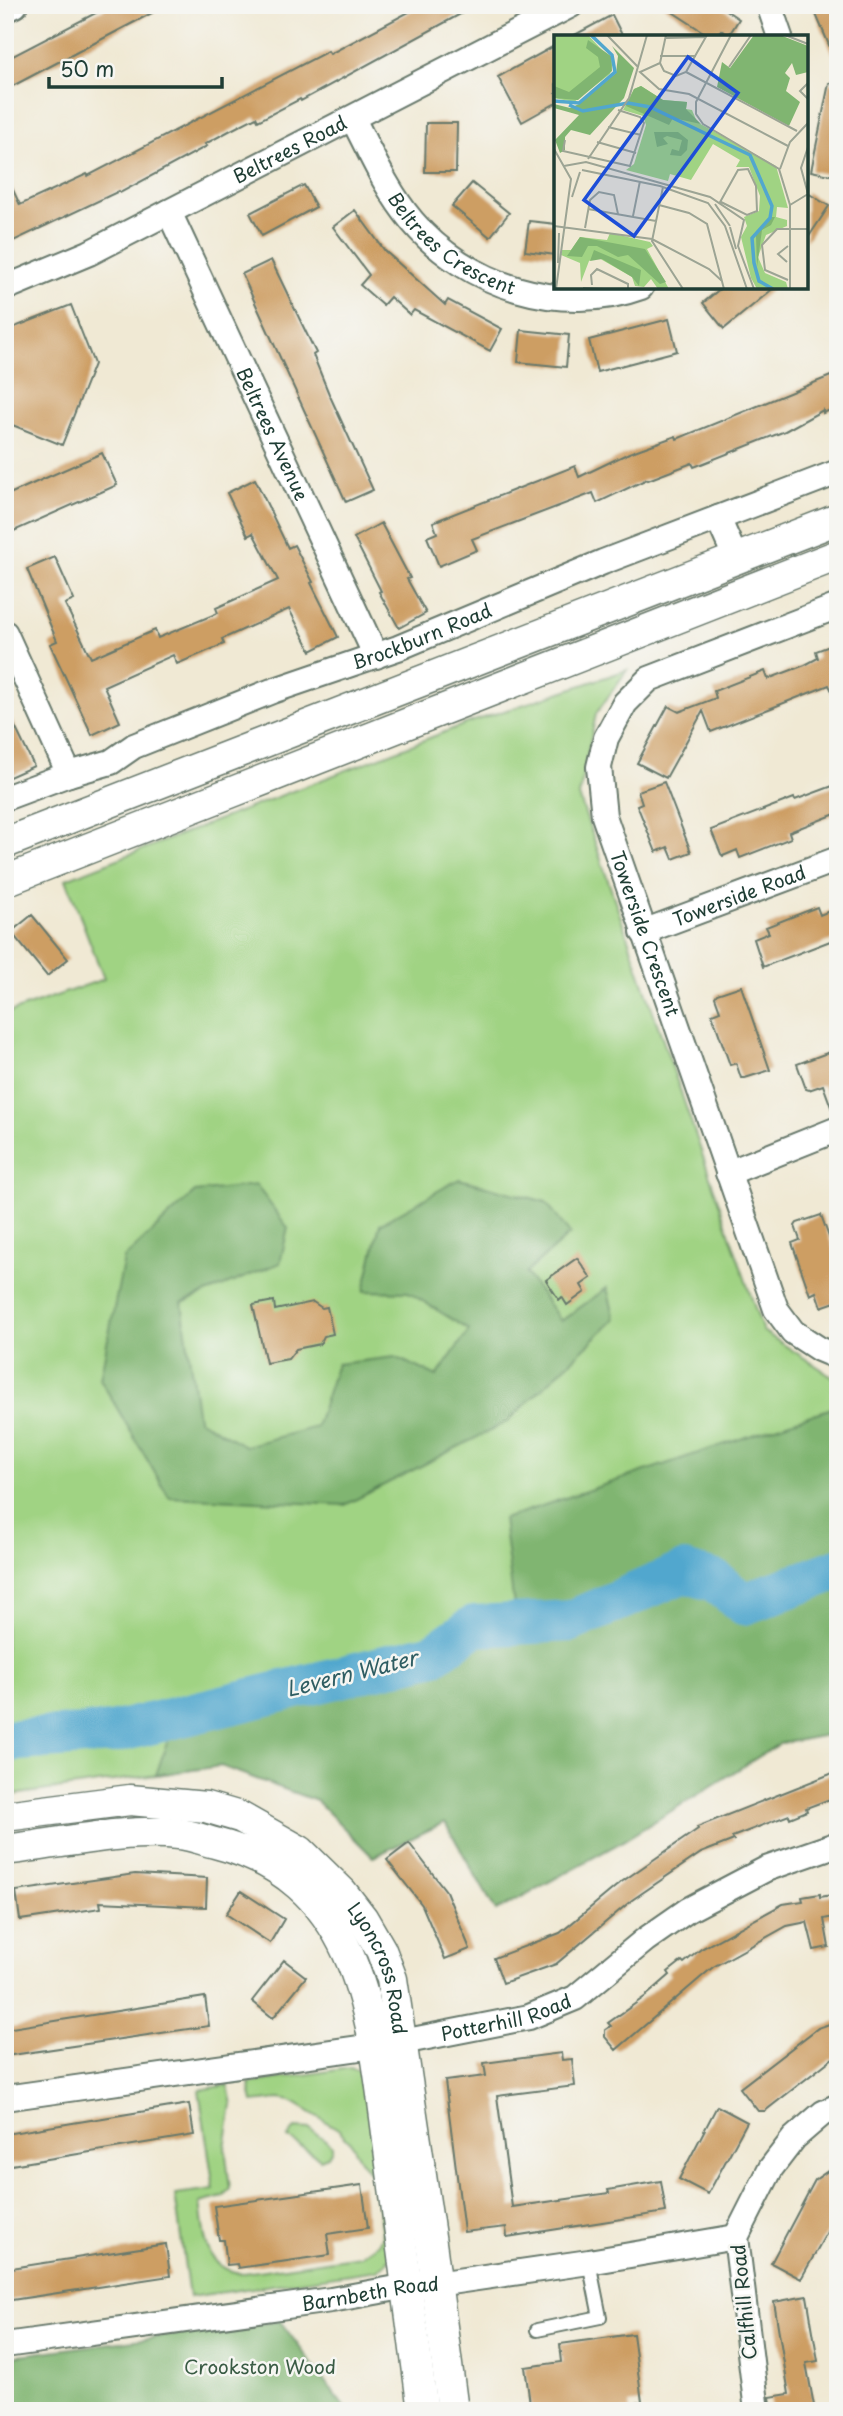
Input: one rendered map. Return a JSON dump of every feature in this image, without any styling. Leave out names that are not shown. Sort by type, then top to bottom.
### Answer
[{"type":"street","points":[[5,10],[15,5]]},
{"type":"street","name":"Beltrees Road","points":[[5,288],[89,253],[571,5]]},
{"type":"street","points":[[769,5],[779,35]]},
{"type":"street","name":"Beltrees Crescent","points":[[353,119],[392,194],[412,222],[435,246],[469,270],[511,288],[551,297],[597,298],[634,289]]},
{"type":"street","name":"Beltrees Avenue","points":[[169,212],[376,656]]},
{"type":"street","name":"Brockburn Road","points":[[5,798],[69,774],[111,762],[134,746],[272,691],[376,656],[603,562],[838,472]]},
{"type":"street","points":[[718,518],[736,559]]},
{"type":"street","name":"Brockburn Road","points":[[5,842],[838,519]]},
{"type":"street","points":[[5,881],[838,555]]},
{"type":"street","name":"Towerside Crescent","points":[[838,606],[649,679],[625,703],[607,737],[599,766],[604,816],[776,1309],[793,1332],[819,1349],[838,1357]]},
{"type":"street","points":[[5,633],[69,774]]},
{"type":"street","points":[[239,751],[251,784]]},
{"type":"street","name":"Towerside Road","points":[[643,932],[838,859]]},
{"type":"street","points":[[728,1173],[838,1129]]},
{"type":"street","name":"Lyoncross Road","points":[[5,1816],[130,1800],[205,1807],[240,1817],[300,1852],[342,1892],[363,1919],[381,1950],[392,1979],[388,2044],[422,2285],[453,2411]]},
{"type":"street","name":"Lyoncross Road","points":[[5,1850],[133,1833],[179,1834],[256,1856],[302,1887],[339,1936],[388,2044]]},
{"type":"street","name":"Potterhill Road","points":[[5,2098],[388,2044],[529,2017],[575,1998],[645,1940],[688,1910],[766,1869],[838,1844]]},
{"type":"street","name":"Calfhill Road","points":[[757,2411],[736,2237],[771,2168],[794,2138],[823,2113],[838,2106]]},
{"type":"street","name":"Barnbeth Road","points":[[5,2345],[589,2262],[736,2237]]},
{"type":"street","name":"Lyoncross Road","points":[[422,2285],[423,2411]]},
{"type":"lane","points":[[537,2329],[600,2317],[589,2262]]},
{"type":"green space","points":[[627,670],[596,714],[579,796],[763,1331],[838,1380],[838,1733],[779,1744],[618,1844],[496,1911],[445,1822],[373,1857],[317,1801],[221,1766],[5,1796],[5,1014],[104,979],[66,879],[468,723]]},
{"type":"green space","points":[[459,1179],[546,1202],[570,1234],[526,1273],[561,1321],[607,1288],[615,1319],[507,1422],[345,1505],[169,1497],[100,1379],[124,1258],[195,1192],[256,1185],[288,1228],[280,1263],[182,1303],[198,1419],[245,1446],[316,1427],[337,1364],[395,1357],[437,1376],[469,1330],[408,1292],[364,1291],[380,1224]]},
{"type":"green space","points":[[838,1406],[838,1733],[779,1744],[618,1844],[496,1911],[445,1822],[373,1857],[317,1801],[221,1766],[156,1775],[171,1731],[516,1623],[503,1519]]},
{"type":"green space","points":[[350,2068],[360,2071],[366,2080],[390,2256],[387,2262],[377,2270],[189,2297],[175,2194],[214,2189],[199,2090],[228,2085],[232,2105],[225,2147],[230,2189],[223,2197],[200,2203],[205,2239],[213,2258],[221,2266],[244,2273],[360,2256],[379,2243],[382,2235],[375,2180],[349,2140],[338,2129],[291,2101],[279,2099],[253,2102],[249,2083]]},
{"type":"green space","points":[[295,2128],[310,2129],[332,2145],[328,2156],[320,2159],[288,2138]]},
{"type":"green space","name":"Crookston Wood","points":[[280,2321],[347,2411],[5,2411],[5,2357]]},
{"type":"building","points":[[111,5],[167,5],[5,90],[5,60]]},
{"type":"building","points":[[422,5],[477,5],[301,101],[300,99],[258,121],[256,117],[120,193],[119,191],[5,245],[5,173],[20,205],[87,174],[88,176]]},
{"type":"building","points":[[662,5],[718,5],[739,19],[729,35],[721,30],[717,35],[708,35]]},
{"type":"building","points":[[812,5],[838,5],[838,66]]},
{"type":"building","points":[[612,15],[622,35],[575,35]]},
{"type":"building","points":[[554,46],[554,104],[522,122],[498,77]]},
{"type":"building","points":[[829,83],[838,84],[838,165],[835,176],[811,171]]},
{"type":"building","points":[[426,123],[457,123],[456,172],[425,172]]},
{"type":"building","points":[[472,183],[509,213],[490,237],[452,206]]},
{"type":"building","points":[[304,185],[316,207],[262,236],[250,213]]},
{"type":"building","points":[[808,193],[829,206],[808,238]]},
{"type":"building","points":[[355,210],[385,251],[445,305],[448,300],[502,329],[490,351],[414,310],[410,315],[390,297],[383,305],[360,285],[369,275],[333,227]]},
{"type":"building","points":[[529,221],[554,224],[554,255],[525,251]]},
{"type":"building","points":[[271,260],[316,353],[313,355],[329,394],[373,490],[346,502],[242,274]]},
{"type":"building","points":[[720,289],[773,289],[724,329],[703,303]]},
{"type":"building","points":[[71,305],[94,364],[62,445],[5,422],[5,350],[13,347],[7,330]]},
{"type":"building","points":[[669,319],[677,351],[597,372],[589,340]]},
{"type":"building","points":[[521,330],[569,335],[566,367],[518,362]]},
{"type":"building","points":[[838,373],[838,407],[823,413],[823,410],[785,431],[694,467],[692,463],[647,479],[597,503],[593,493],[472,539],[477,550],[439,566],[427,537],[437,533],[433,522],[575,466],[579,477],[629,453],[676,436],[677,439]]},
{"type":"building","points":[[102,453],[117,485],[14,531],[5,511],[5,496]]},
{"type":"building","points":[[255,479],[288,548],[294,545],[338,637],[311,651],[289,609],[222,639],[224,644],[177,664],[173,655],[104,686],[120,722],[92,735],[50,644],[57,641],[27,569],[55,557],[74,600],[65,604],[91,658],[155,630],[158,638],[218,613],[216,608],[278,580],[253,533],[248,536],[227,493]]},
{"type":"building","points":[[381,523],[426,613],[399,628],[354,538]]},
{"type":"building","points":[[838,643],[838,703],[829,685],[711,732],[703,711],[666,778],[637,763],[668,706],[679,712],[716,698],[714,691],[765,671],[768,679],[805,665],[818,658],[816,651]]},
{"type":"building","points":[[5,706],[34,766],[5,779]]},
{"type":"building","points":[[664,782],[691,852],[673,859],[668,847],[656,852],[637,805],[642,803],[638,791]]},
{"type":"building","points":[[838,784],[838,813],[789,832],[791,838],[740,858],[737,850],[723,856],[721,854],[711,830]]},
{"type":"building","points":[[817,907],[820,915],[838,910],[838,938],[763,967],[754,939],[769,933],[766,927]]},
{"type":"building","points":[[32,915],[68,959],[47,976],[11,932]]},
{"type":"building","points":[[741,986],[770,1070],[745,1078],[741,1078],[736,1063],[730,1065],[712,1014],[720,1011],[715,997],[717,994]]},
{"type":"building","points":[[838,1049],[838,1114],[834,1115],[823,1085],[806,1089],[797,1064]]},
{"type":"building","points":[[821,1215],[838,1262],[838,1301],[821,1307],[816,1292],[810,1295],[792,1243],[800,1240],[795,1226],[797,1223]]},
{"type":"building","points":[[577,1258],[591,1278],[581,1285],[585,1292],[567,1305],[562,1297],[559,1300],[546,1280]]},
{"type":"building","points":[[274,1301],[275,1310],[313,1302],[322,1308],[327,1307],[333,1334],[324,1336],[320,1344],[296,1349],[288,1359],[266,1363],[253,1305]]},
{"type":"building","points":[[838,1771],[838,1796],[806,1808],[807,1811],[790,1818],[789,1815],[732,1837],[734,1840],[701,1853],[632,1900],[556,1964],[503,1983],[494,1958],[560,1933],[620,1883],[698,1829],[697,1827]]},
{"type":"building","points":[[409,1843],[446,1891],[470,1949],[445,1959],[422,1905],[387,1860]]},
{"type":"building","points":[[135,1874],[207,1878],[206,1907],[100,1902],[101,1908],[20,1920],[16,1891]]},
{"type":"building","points":[[241,1891],[284,1919],[270,1943],[226,1914]]},
{"type":"building","points":[[820,1894],[820,1897],[838,1894],[838,1916],[824,1919],[829,1947],[814,1950],[807,1922],[787,1926],[713,1967],[616,2050],[605,2037],[605,2030],[611,2026],[608,2023],[646,1996],[682,1961],[684,1963],[701,1949],[783,1904],[803,1901],[802,1897]]},
{"type":"building","points":[[284,1960],[306,1977],[273,2018],[252,2001]]},
{"type":"building","points":[[205,1997],[209,2026],[5,2056],[5,2029]]},
{"type":"building","points":[[838,2021],[838,2054],[765,2111],[758,2111],[740,2088],[818,2028]]},
{"type":"building","points":[[561,2053],[562,2060],[572,2059],[575,2086],[497,2096],[512,2207],[609,2193],[608,2190],[661,2181],[666,2212],[507,2237],[506,2227],[464,2232],[445,2081],[486,2076],[484,2063]]},
{"type":"building","points":[[189,2104],[194,2135],[5,2166],[5,2134]]},
{"type":"building","points":[[717,2106],[747,2122],[708,2194],[679,2179]]},
{"type":"building","points":[[838,2164],[838,2212],[801,2279],[771,2263],[815,2180]]},
{"type":"building","points":[[362,2185],[368,2228],[327,2234],[330,2255],[238,2268],[237,2264],[227,2265],[224,2240],[219,2240],[214,2206]]},
{"type":"building","points":[[166,2244],[170,2276],[5,2301],[5,2269]]},
{"type":"building","points":[[807,2296],[818,2361],[806,2363],[815,2411],[772,2411],[770,2397],[789,2394],[774,2302]]},
{"type":"building","points":[[633,2334],[642,2402],[629,2404],[630,2411],[531,2411],[525,2367],[562,2362],[560,2344]]},
{"type":"waterway","name":"Levern Water","points":[[5,1741],[112,1733],[434,1654],[474,1626],[571,1621],[684,1572],[715,1581],[744,1604],[838,1569]]}]
